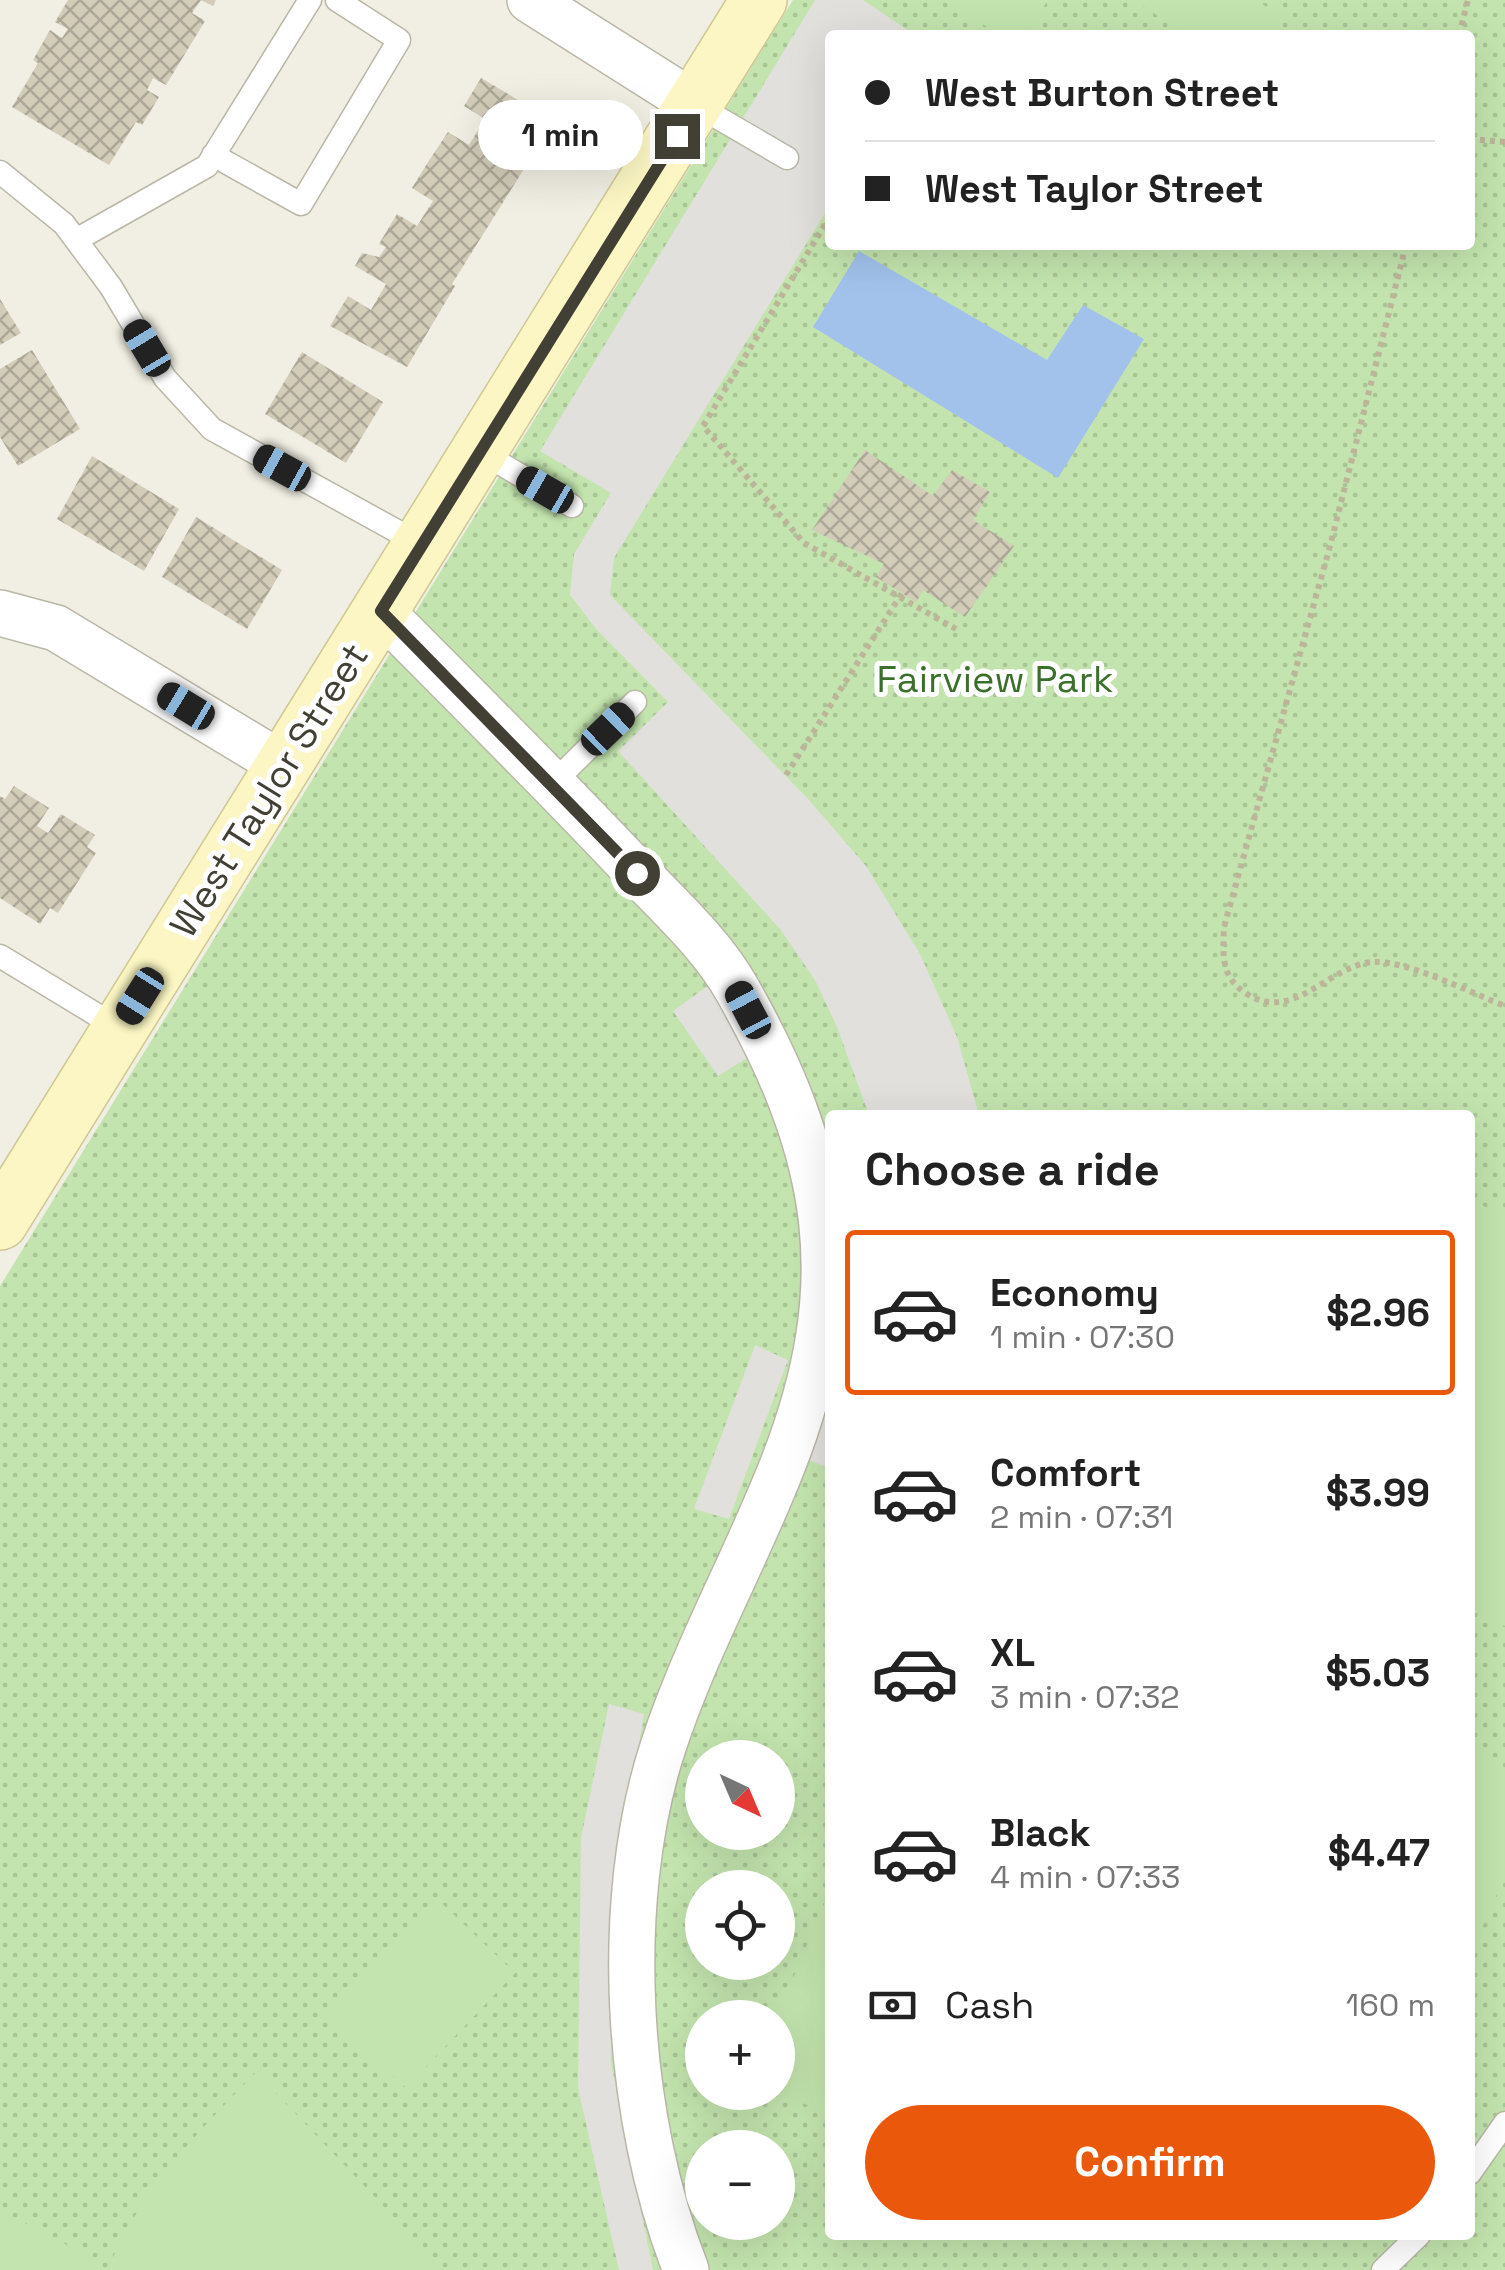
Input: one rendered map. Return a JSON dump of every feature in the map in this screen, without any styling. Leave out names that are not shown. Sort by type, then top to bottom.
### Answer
[{"type":"main road","name":"West Taylor Street","points":[[0,1222],[759,0]]},
{"type":"street","points":[[530,0],[696,105]]},
{"type":"street","points":[[381,611],[682,920],[736,986],[773,1057],[824,1185],[825,1262]]},
{"type":"street","points":[[0,613],[56,628],[284,765]]},
{"type":"street","points":[[686,2270],[648,2138],[636,2060],[634,1945],[639,1858],[661,1751],[695,1659],[784,1462],[808,1382],[825,1304]]},
{"type":"lane","points":[[76,240],[207,166],[310,0]]},
{"type":"lane","points":[[213,155],[301,204],[399,40],[337,0]]},
{"type":"lane","points":[[696,105],[786,158]]},
{"type":"lane","points":[[0,172],[64,224],[111,287],[165,378],[212,429],[422,545]]},
{"type":"lane","points":[[481,452],[572,506]]},
{"type":"lane","points":[[552,784],[636,702]]},
{"type":"lane","points":[[0,956],[120,1029]]},
{"type":"lane","points":[[1475,2166],[1505,2123]]},
{"type":"lane","points":[[1384,2270],[1414,2240]]},
{"type":"path","points":[[1460,30],[1468,0]]},
{"type":"path","points":[[1475,139],[1505,142]]},
{"type":"path","points":[[825,224],[703,426],[804,543],[956,629]]},
{"type":"path","points":[[1405,250],[1330,546],[1224,927],[1223,966],[1234,986],[1257,1000],[1287,1002],[1372,962],[1401,967],[1505,1006]]},
{"type":"path","points":[[786,776],[900,595]]},
{"type":"green space","name":"Fairview Park","points":[[793,0],[1505,0],[1505,2270],[0,2270],[0,1286]]},
{"type":"green space","points":[[944,0],[1048,0],[1029,30],[992,30]]},
{"type":"green space","points":[[1134,0],[1255,0],[1284,17],[1276,30],[1179,30]]},
{"type":"green space","points":[[1475,1202],[1505,1217],[1505,1626],[1475,1612]]},
{"type":"green space","points":[[1475,1742],[1505,1771],[1505,1876],[1475,1944]]},
{"type":"green space","points":[[436,1898],[515,1973],[406,2088],[327,2013]]},
{"type":"green space","points":[[825,1902],[825,2112],[795,2100],[795,2000],[784,2000]]},
{"type":"green space","points":[[256,2072],[444,2270],[108,2270],[153,2188]]},
{"type":"green space","points":[[0,2210],[99,2262],[95,2270],[0,2270]]},
{"type":"shaded area","points":[[815,0],[863,0],[908,30],[825,30],[825,213],[614,558],[610,595],[809,800],[866,866],[920,954],[957,1037],[978,1110],[867,1110],[815,980],[780,929],[618,751],[668,702],[597,630],[570,595],[574,554],[611,493],[540,451]]},
{"type":"shaded area","points":[[709,985],[752,1055],[718,1076],[673,1011]]},
{"type":"shaded area","points":[[755,1345],[788,1360],[729,1519],[694,1509]]},
{"type":"shaded area","points":[[825,1404],[825,1467],[802,1457]]},
{"type":"shaded area","points":[[609,1704],[644,1714],[612,1901],[611,2063],[653,2270],[619,2270],[578,2088],[581,1838]]},
{"type":"water","points":[[859,251],[1047,360],[1083,305],[1144,339],[1058,478],[813,327]]},
{"type":"building","points":[[68,0],[201,0],[192,13],[205,21],[166,85],[153,78],[147,90],[159,97],[142,125],[136,122],[109,165],[12,107],[38,63],[33,60],[50,30],[62,38],[68,29],[55,22]]},
{"type":"building","points":[[481,78],[554,121],[452,284],[455,286],[407,367],[330,326],[348,296],[371,310],[386,284],[355,266],[362,253],[379,257],[386,247],[379,244],[397,214],[417,226],[433,201],[412,188],[428,162],[448,132],[469,145],[485,119],[464,106]]},
{"type":"building","points":[[0,299],[21,333],[0,345]]},
{"type":"building","points":[[32,350],[80,429],[18,466],[0,437],[0,369]]},
{"type":"building","points":[[302,352],[383,402],[346,463],[265,414]]},
{"type":"building","points":[[865,450],[933,496],[952,470],[990,492],[973,520],[1014,546],[965,617],[923,590],[916,602],[876,577],[884,564],[812,530]]},
{"type":"building","points":[[92,456],[179,509],[144,571],[57,519]]},
{"type":"building","points":[[196,517],[282,570],[247,629],[162,577]]},
{"type":"building","points":[[14,786],[49,808],[37,826],[48,833],[61,814],[95,835],[87,847],[96,853],[58,913],[50,908],[40,924],[0,898],[0,796],[5,799]]},
{"type":"route","points":[[637,873],[381,611],[677,136]]}]
